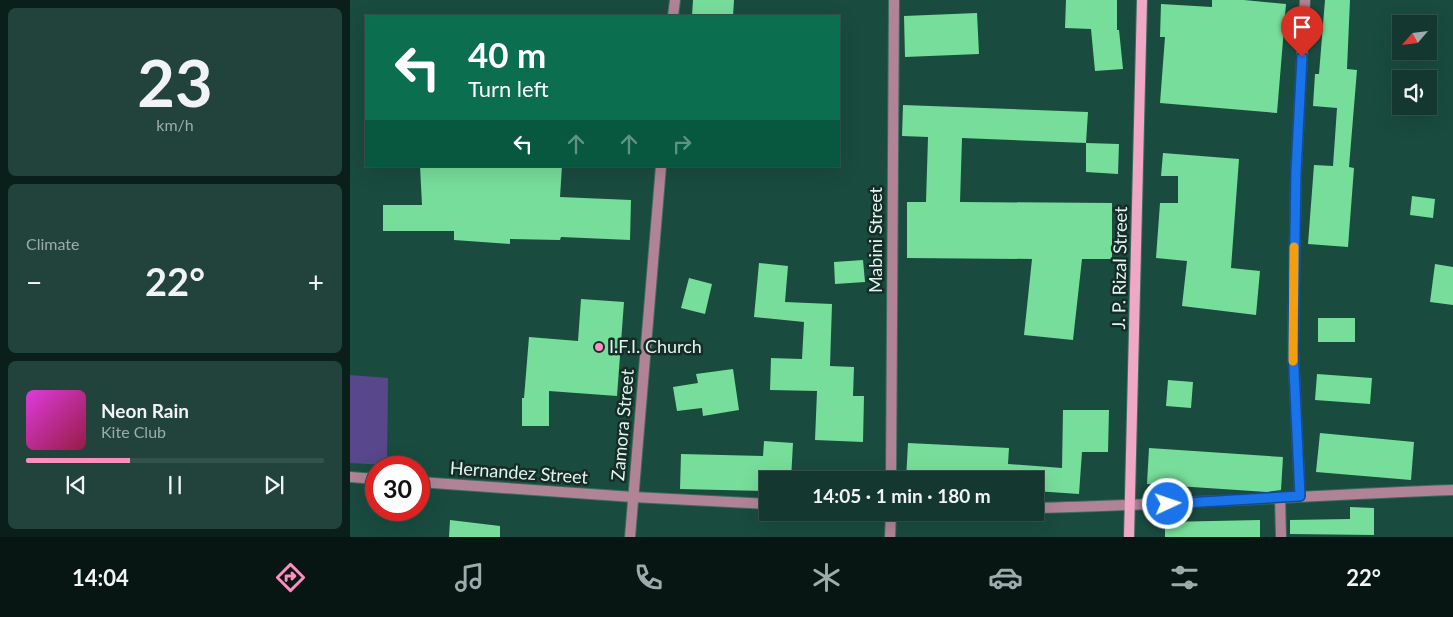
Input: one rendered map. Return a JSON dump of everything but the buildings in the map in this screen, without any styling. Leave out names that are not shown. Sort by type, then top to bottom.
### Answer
[{"type":"main road","name":"J. P. Rizal Street","points":[[1129,537],[1142,0]]},
{"type":"street","points":[[673,15],[675,0]]},
{"type":"street","name":"Mabini Street","points":[[891,471],[894,0]]},
{"type":"street","points":[[1300,496],[1293,349],[1296,172],[1305,0]]},
{"type":"street","name":"Zamora Street","points":[[630,537],[661,167]]},
{"type":"street","points":[[350,477],[365,478]]},
{"type":"street","name":"Hernandez Street","points":[[430,483],[759,504]]},
{"type":"street","points":[[1044,508],[1130,506],[1300,496],[1453,490]]},
{"type":"street","points":[[1280,497],[1281,537]]},
{"type":"street","points":[[890,537],[891,521]]},
{"type":"shaded area","points":[[350,375],[388,378],[387,456],[365,456],[365,464],[350,463]]},
{"type":"slow traffic","points":[[1293,361],[1294,247]]},
{"type":"place","name":"I.F.I. Church","points":[[599,347]]},
{"type":"route","points":[[1168,504],[1300,496],[1293,349],[1296,172],[1302,57]]}]
